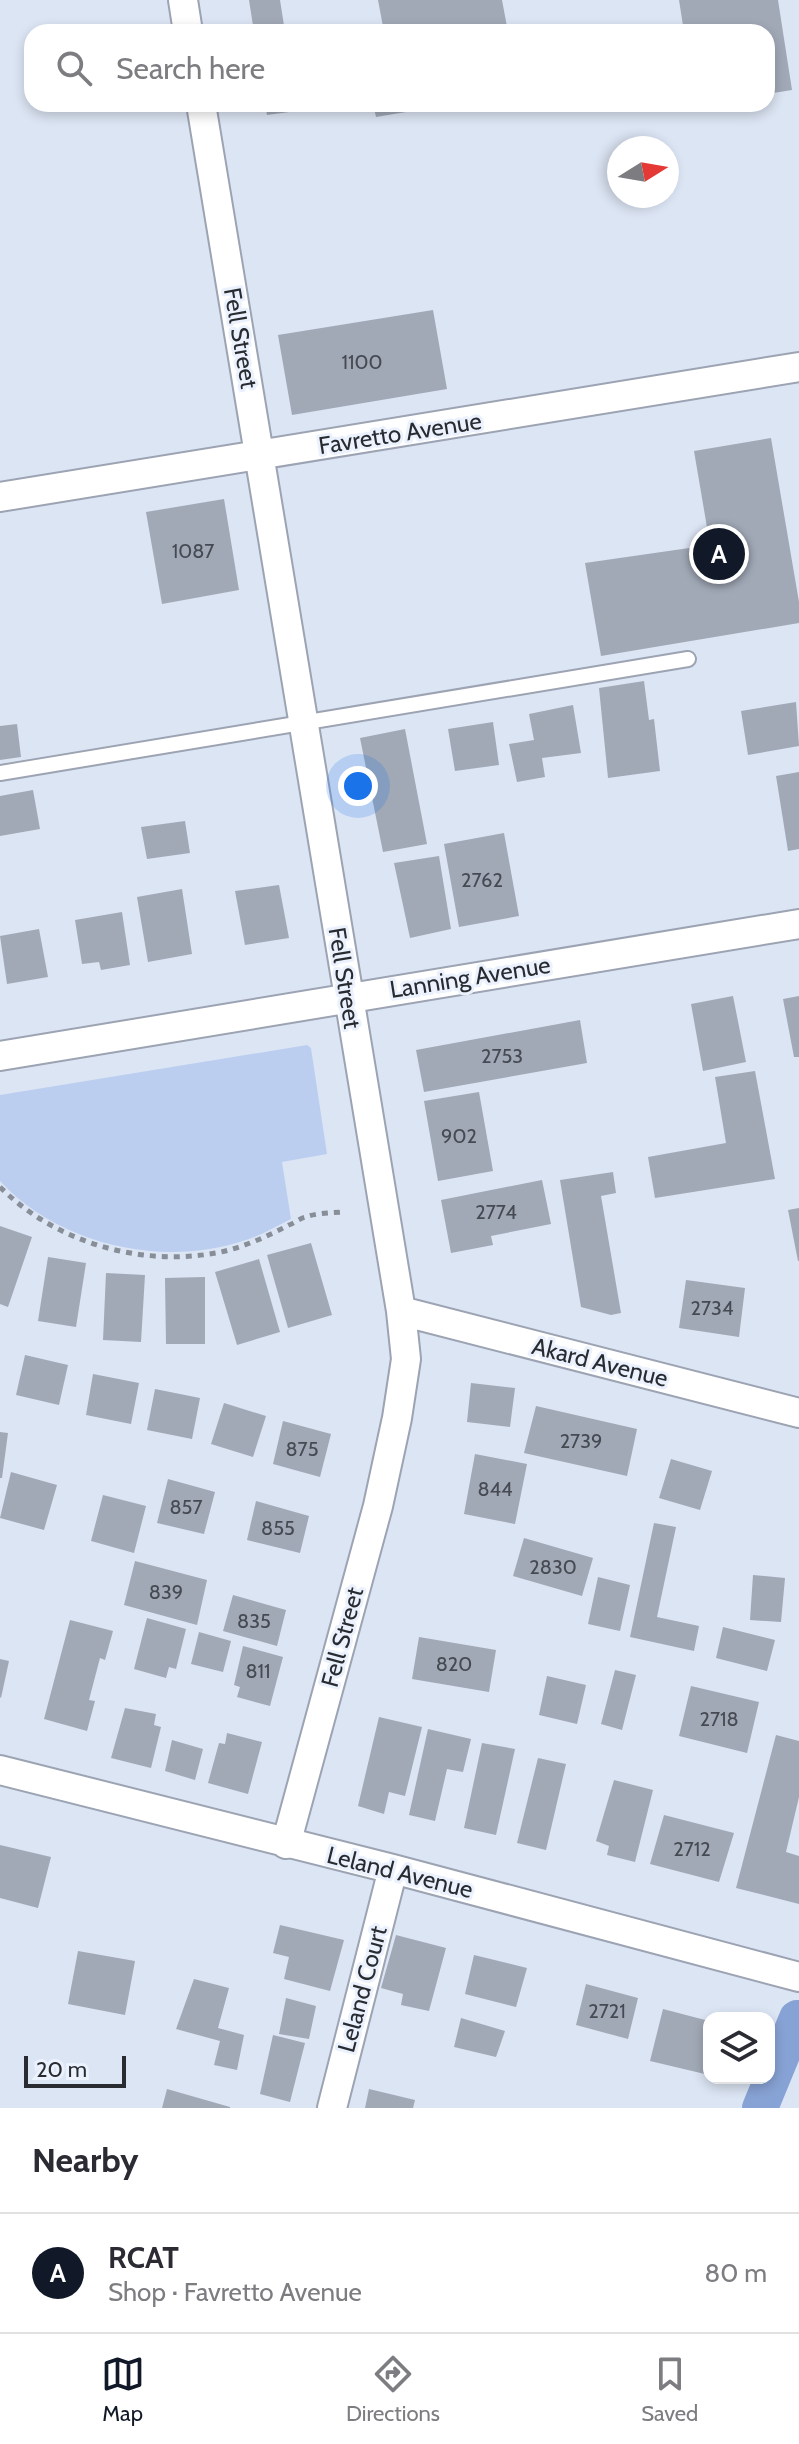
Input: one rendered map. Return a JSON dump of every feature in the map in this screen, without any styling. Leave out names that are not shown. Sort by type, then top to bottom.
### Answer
[{"type":"street","points":[[183,0],[187,24]]},
{"type":"street","name":"Fell Street","points":[[202,112],[401,1311],[406,1359],[378,1506],[286,1844]]},
{"type":"street","name":"Favretto Avenue","points":[[0,497],[799,367]]},
{"type":"street","name":"Lanning Avenue","points":[[0,1056],[799,924]]},
{"type":"street","name":"Akard Avenue","points":[[401,1311],[799,1413]]},
{"type":"street","name":"Leland Avenue","points":[[0,1770],[393,1869],[799,1977]]},
{"type":"street","name":"Leland Court","points":[[332,2108],[393,1869]]},
{"type":"lane","points":[[0,773],[688,659]]},
{"type":"path","points":[[0,1187],[38,1218],[80,1240],[145,1255],[221,1252],[255,1241],[306,1216],[342,1212]]},
{"type":"shaded area","points":[[307,1045],[311,1048],[327,1154],[282,1162],[291,1219],[258,1236],[214,1248],[181,1252],[148,1251],[115,1245],[83,1236],[52,1222],[24,1203],[0,1181],[0,1095]]},
{"type":"building","points":[[249,0],[280,0],[284,24],[253,24]]},
{"type":"building","points":[[378,0],[502,0],[506,24],[382,24]]},
{"type":"building","points":[[679,0],[778,0],[792,90],[775,93],[775,24],[683,24]]},
{"type":"building","points":[[375,112],[406,112],[376,117]]},
{"type":"building","points":[[433,310],[447,389],[292,415],[278,335]]},
{"type":"building","points":[[771,438],[799,602],[799,623],[601,656],[585,563],[710,545],[694,451]]},
{"type":"building","points":[[224,499],[239,590],[162,604],[146,512]]},
{"type":"building","points":[[644,681],[649,720],[654,719],[660,771],[608,778],[599,688]]},
{"type":"building","points":[[796,702],[799,746],[748,755],[741,711]]},
{"type":"building","points":[[573,705],[581,753],[542,758],[545,777],[517,782],[509,744],[534,740],[529,714]]},
{"type":"building","points":[[493,722],[499,765],[455,771],[448,729]]},
{"type":"building","points":[[17,724],[21,757],[0,760],[0,726]]},
{"type":"building","points":[[405,729],[427,844],[383,852],[360,738]]},
{"type":"building","points":[[799,772],[799,849],[788,851],[776,776]]},
{"type":"building","points":[[33,790],[40,829],[0,836],[0,796]]},
{"type":"building","points":[[185,821],[190,853],[147,859],[141,827]]},
{"type":"building","points":[[504,833],[519,916],[459,927],[444,844]]},
{"type":"building","points":[[439,856],[451,929],[410,938],[394,863]]},
{"type":"building","points":[[279,885],[289,938],[245,945],[235,891]]},
{"type":"building","points":[[182,889],[192,954],[148,962],[137,897]]},
{"type":"building","points":[[122,912],[130,965],[101,970],[99,962],[82,964],[75,920]]},
{"type":"building","points":[[39,929],[48,977],[7,984],[0,936]]},
{"type":"building","points":[[733,996],[746,1062],[703,1071],[691,1004]]},
{"type":"building","points":[[799,996],[799,1057],[794,1057],[783,999]]},
{"type":"building","points":[[580,1020],[587,1063],[424,1092],[416,1050]]},
{"type":"building","points":[[755,1071],[775,1179],[655,1198],[648,1157],[726,1143],[715,1077]]},
{"type":"building","points":[[479,1092],[493,1171],[438,1181],[424,1101]]},
{"type":"building","points":[[613,1172],[616,1193],[601,1196],[621,1313],[611,1315],[581,1307],[560,1180]]},
{"type":"building","points":[[542,1180],[551,1224],[491,1236],[493,1245],[451,1253],[441,1200]]},
{"type":"building","points":[[799,1208],[799,1261],[798,1261],[788,1210]]},
{"type":"building","points":[[0,1226],[32,1237],[8,1307],[0,1304]]},
{"type":"building","points":[[311,1243],[332,1315],[288,1328],[267,1255]]},
{"type":"building","points":[[48,1257],[86,1263],[76,1327],[38,1321]]},
{"type":"building","points":[[259,1259],[280,1332],[237,1345],[215,1272]]},
{"type":"building","points":[[106,1273],[145,1275],[141,1342],[103,1340]]},
{"type":"building","points":[[205,1277],[205,1344],[166,1344],[165,1278]]},
{"type":"building","points":[[686,1280],[745,1288],[739,1337],[679,1328]]},
{"type":"building","points":[[25,1355],[68,1365],[59,1405],[16,1395]]},
{"type":"building","points":[[93,1374],[139,1383],[131,1424],[86,1415]]},
{"type":"building","points":[[471,1383],[515,1388],[510,1427],[467,1422]]},
{"type":"building","points":[[155,1389],[200,1398],[192,1439],[147,1430]]},
{"type":"building","points":[[224,1403],[266,1416],[253,1457],[211,1444]]},
{"type":"building","points":[[536,1406],[637,1429],[627,1476],[524,1453]]},
{"type":"building","points":[[283,1421],[331,1434],[320,1477],[273,1464]]},
{"type":"building","points":[[0,1432],[8,1433],[2,1478],[0,1478]]},
{"type":"building","points":[[475,1454],[527,1464],[515,1524],[464,1514]]},
{"type":"building","points":[[671,1459],[712,1471],[700,1510],[659,1498]]},
{"type":"building","points":[[11,1472],[57,1485],[44,1530],[0,1518]]},
{"type":"building","points":[[168,1479],[215,1492],[204,1534],[157,1523]]},
{"type":"building","points":[[103,1495],[146,1506],[134,1553],[91,1541]]},
{"type":"building","points":[[256,1501],[309,1516],[300,1553],[247,1540]]},
{"type":"building","points":[[654,1523],[676,1527],[657,1617],[699,1626],[694,1651],[630,1637]]},
{"type":"building","points":[[524,1538],[593,1558],[582,1596],[513,1576]]},
{"type":"building","points":[[135,1561],[207,1580],[197,1625],[124,1605]]},
{"type":"building","points":[[753,1575],[785,1578],[781,1622],[750,1620]]},
{"type":"building","points":[[598,1577],[630,1585],[620,1631],[588,1624]]},
{"type":"building","points":[[233,1595],[286,1610],[277,1646],[223,1631]]},
{"type":"building","points":[[147,1618],[186,1629],[176,1669],[169,1667],[166,1678],[134,1669]]},
{"type":"building","points":[[70,1620],[113,1631],[105,1660],[100,1658],[89,1700],[95,1701],[87,1731],[44,1719]]},
{"type":"building","points":[[723,1627],[775,1640],[767,1671],[716,1658]]},
{"type":"building","points":[[199,1632],[231,1641],[223,1672],[191,1664]]},
{"type":"building","points":[[419,1637],[496,1650],[489,1692],[412,1679]]},
{"type":"building","points":[[243,1646],[283,1657],[270,1706],[237,1697],[240,1687],[234,1685]]},
{"type":"building","points":[[0,1659],[9,1661],[1,1698],[0,1697]]},
{"type":"building","points":[[615,1670],[636,1675],[622,1730],[601,1724]]},
{"type":"building","points":[[547,1676],[586,1685],[577,1724],[539,1715]]},
{"type":"building","points":[[691,1686],[759,1702],[747,1753],[679,1736]]},
{"type":"building","points":[[125,1708],[156,1714],[154,1725],[161,1727],[151,1768],[111,1758]]},
{"type":"building","points":[[379,1717],[422,1727],[405,1796],[389,1792],[384,1814],[358,1806]]},
{"type":"building","points":[[428,1729],[471,1739],[463,1772],[447,1769],[435,1821],[409,1815]]},
{"type":"building","points":[[227,1733],[262,1742],[248,1794],[208,1783],[219,1743],[225,1744]]},
{"type":"building","points":[[776,1735],[799,1741],[799,1797],[786,1852],[799,1856],[799,1904],[736,1888]]},
{"type":"building","points":[[172,1740],[203,1749],[195,1780],[165,1771]]},
{"type":"building","points":[[482,1743],[515,1749],[496,1835],[464,1828]]},
{"type":"building","points":[[538,1758],[566,1764],[546,1850],[517,1843]]},
{"type":"building","points":[[614,1780],[653,1790],[635,1862],[607,1855],[609,1846],[596,1841]]},
{"type":"building","points":[[664,1815],[734,1833],[719,1882],[650,1864]]},
{"type":"building","points":[[0,1845],[51,1857],[38,1908],[0,1898]]},
{"type":"building","points":[[280,1925],[344,1940],[330,1991],[284,1979],[289,1957],[273,1953]]},
{"type":"building","points":[[396,1935],[446,1948],[429,2011],[401,2005],[403,1994],[381,1988]]},
{"type":"building","points":[[78,1951],[135,1961],[125,2015],[68,2004]]},
{"type":"building","points":[[474,1955],[527,1968],[516,2007],[465,1994]]},
{"type":"building","points":[[194,1979],[229,1988],[218,2028],[244,2035],[237,2070],[214,2065],[220,2041],[176,2029]]},
{"type":"building","points":[[586,1984],[638,1998],[628,2039],[576,2025]]},
{"type":"building","points":[[286,1998],[316,2006],[309,2039],[279,2034]]},
{"type":"building","points":[[663,2009],[703,2019],[703,2074],[650,2061]]},
{"type":"building","points":[[461,2018],[505,2031],[496,2057],[454,2047]]},
{"type":"building","points":[[273,2035],[305,2043],[290,2102],[260,2094]]},
{"type":"building","points":[[167,2089],[230,2107],[230,2108],[162,2108]]},
{"type":"building","points":[[369,2089],[415,2100],[413,2108],[365,2108]]},
{"type":"waterway","points":[[760,2108],[797,2018]]},
{"type":"place","name":"RCAT","points":[[719,554]]}]
